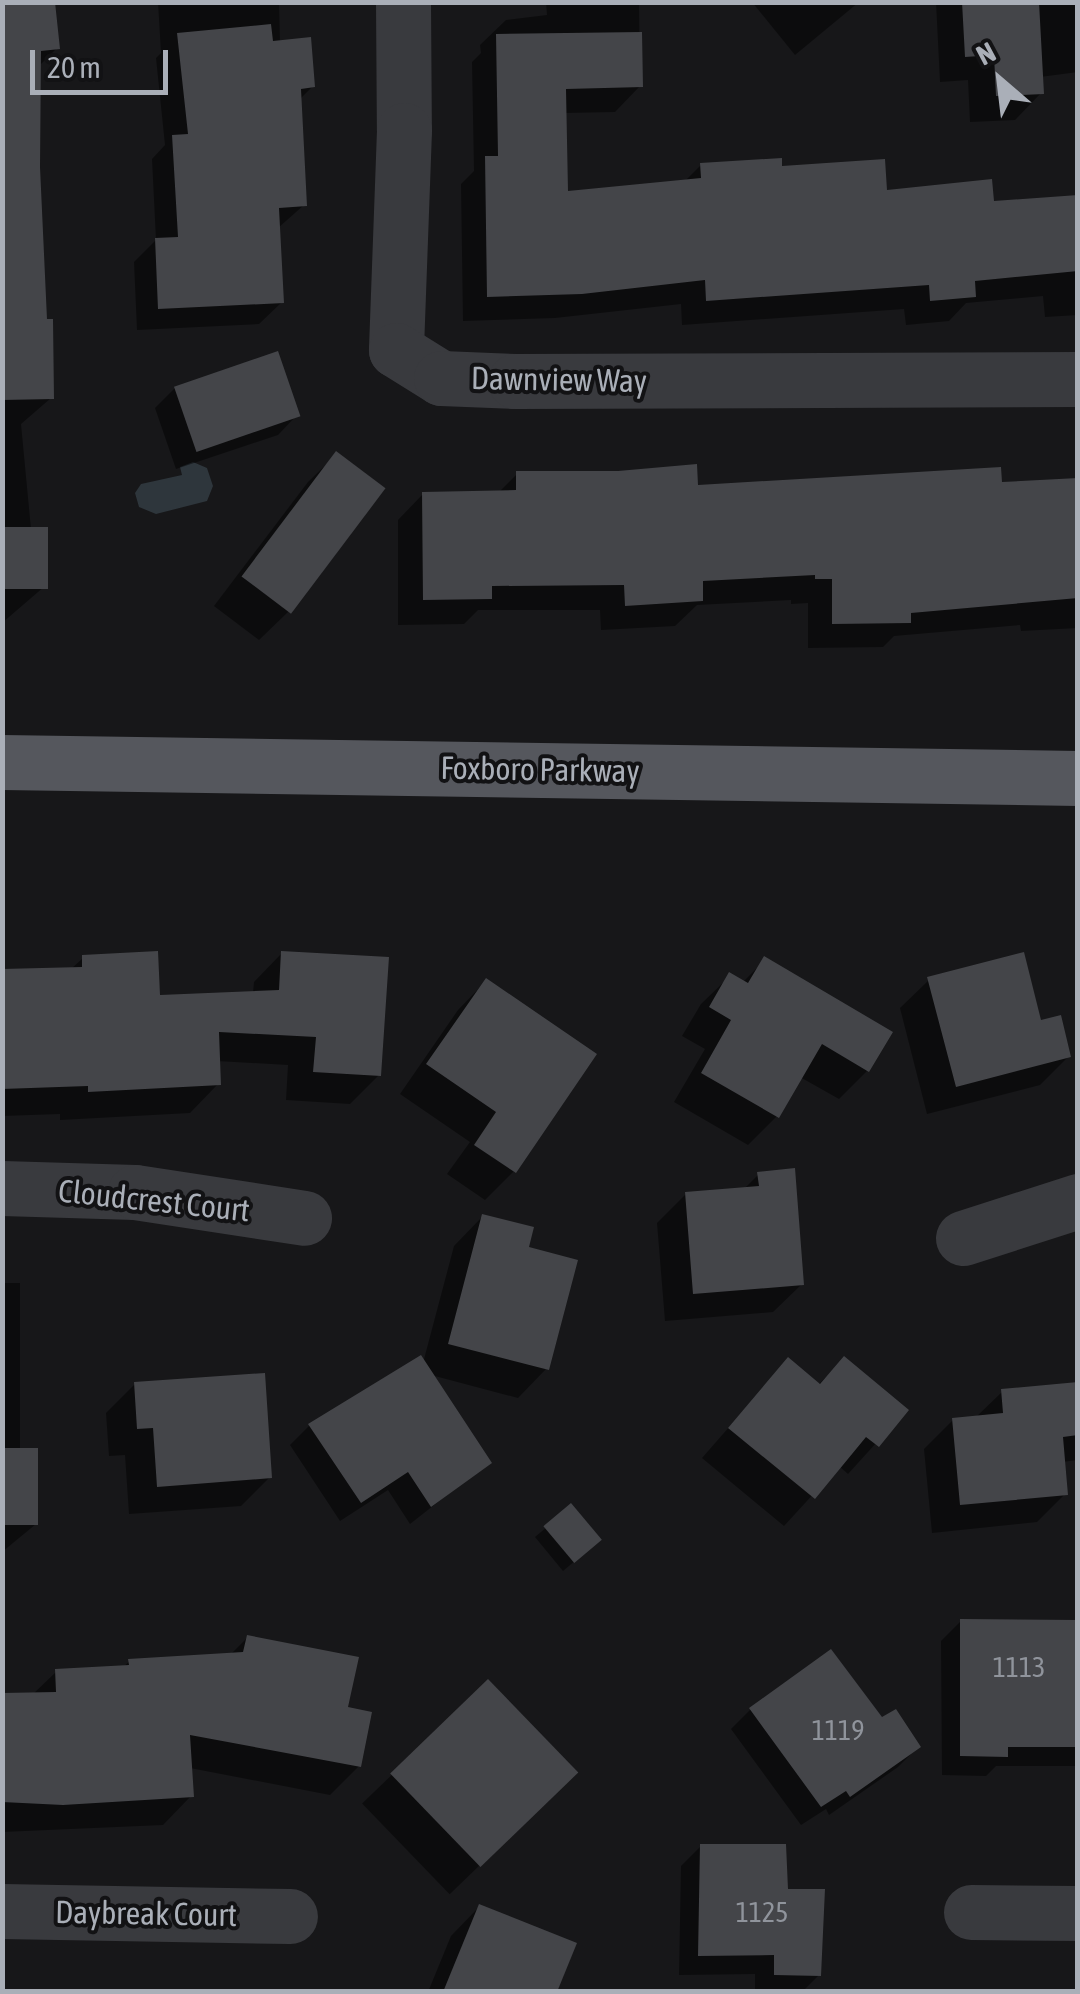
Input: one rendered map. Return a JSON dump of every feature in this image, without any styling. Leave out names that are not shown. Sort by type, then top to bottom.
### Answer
[{"type":"main road","name":"Foxboro Parkway","points":[[2,762],[1078,778]]},
{"type":"street","name":"Dawnview Way","points":[[402,2],[396,350],[441,378],[1078,379]]},
{"type":"street","name":"Cloudcrest Court","points":[[2,1188],[135,1192],[304,1218]]},
{"type":"street","points":[[964,1238],[1078,1201]]},
{"type":"street","name":"Daybreak Court","points":[[2,1911],[290,1916]]},
{"type":"street","points":[[971,1912],[1078,1914]]},
{"type":"shaded area","points":[[193,462],[207,468],[213,486],[207,501],[156,514],[139,507],[135,493],[141,484],[182,475],[180,467]]},
{"type":"building","points":[[2,2],[55,2],[60,49],[41,51],[40,167],[47,319],[53,319],[54,399],[2,400]]},
{"type":"building","points":[[962,2],[1039,2],[1044,94],[996,96],[994,55],[965,57]]},
{"type":"building","points":[[271,24],[273,41],[311,37],[315,87],[301,89],[307,206],[279,208],[284,303],[158,309],[155,238],[178,237],[172,135],[188,134],[177,33]]},
{"type":"building","points":[[642,32],[643,87],[566,89],[568,191],[701,178],[700,163],[782,158],[782,166],[885,159],[887,190],[992,179],[994,201],[1078,195],[1078,271],[975,281],[976,297],[930,301],[929,285],[706,301],[705,280],[582,294],[487,297],[485,156],[498,156],[496,34]]},
{"type":"building","points":[[278,351],[300,416],[196,452],[174,387]]},
{"type":"building","points":[[336,451],[386,488],[291,614],[242,576]]},
{"type":"building","points":[[697,464],[698,485],[1001,467],[1002,482],[1078,478],[1078,598],[911,613],[911,623],[832,624],[832,579],[815,579],[815,575],[703,581],[703,601],[625,606],[624,585],[492,586],[492,599],[423,600],[422,492],[516,490],[516,471],[618,471]]},
{"type":"building","points":[[2,527],[48,527],[48,589],[2,589]]},
{"type":"building","points":[[158,951],[160,995],[279,990],[281,951],[389,957],[381,1076],[313,1072],[316,1037],[219,1032],[221,1085],[88,1092],[88,1086],[2,1089],[2,969],[82,967],[82,955]]},
{"type":"building","points":[[1024,952],[1041,1020],[1061,1015],[1071,1057],[956,1087],[927,977]]},
{"type":"building","points":[[764,956],[893,1032],[869,1072],[822,1044],[779,1118],[701,1073],[731,1020],[709,1007],[729,972],[748,983]]},
{"type":"building","points":[[486,978],[597,1054],[516,1173],[474,1145],[496,1112],[426,1064]]},
{"type":"building","points":[[795,1168],[804,1285],[693,1294],[685,1192],[759,1186],[757,1172]]},
{"type":"building","points":[[482,1214],[534,1227],[529,1247],[578,1260],[549,1370],[448,1344]]},
{"type":"building","points":[[421,1355],[492,1463],[431,1507],[408,1472],[361,1503],[308,1424]]},
{"type":"building","points":[[844,1356],[909,1410],[879,1447],[866,1437],[815,1499],[728,1428],[788,1357],[820,1384]]},
{"type":"building","points":[[265,1373],[272,1478],[157,1487],[153,1428],[137,1429],[134,1382]]},
{"type":"building","points":[[1078,1382],[1078,1435],[1063,1437],[1068,1495],[960,1505],[952,1418],[1003,1413],[1001,1389]]},
{"type":"building","points":[[2,1448],[38,1448],[38,1525],[2,1525]]},
{"type":"building","points":[[571,1503],[602,1540],[574,1563],[543,1526]]},
{"type":"building","points":[[960,1619],[1078,1620],[1078,1747],[1008,1747],[1008,1757],[960,1756]]},
{"type":"building","points":[[247,1635],[359,1657],[348,1707],[372,1712],[361,1767],[190,1735],[194,1797],[63,1805],[2,1802],[2,1693],[56,1692],[55,1669],[129,1665],[128,1659],[243,1652]]},
{"type":"building","points":[[831,1649],[882,1717],[896,1709],[921,1747],[850,1797],[846,1791],[821,1807],[749,1708]]},
{"type":"building","points":[[488,1679],[578,1773],[480,1867],[390,1773]]},
{"type":"building","points":[[700,1844],[786,1844],[788,1889],[825,1889],[821,1976],[774,1975],[774,1955],[698,1956]]},
{"type":"building","points":[[479,1904],[577,1943],[557,1992],[443,1992]]}]
